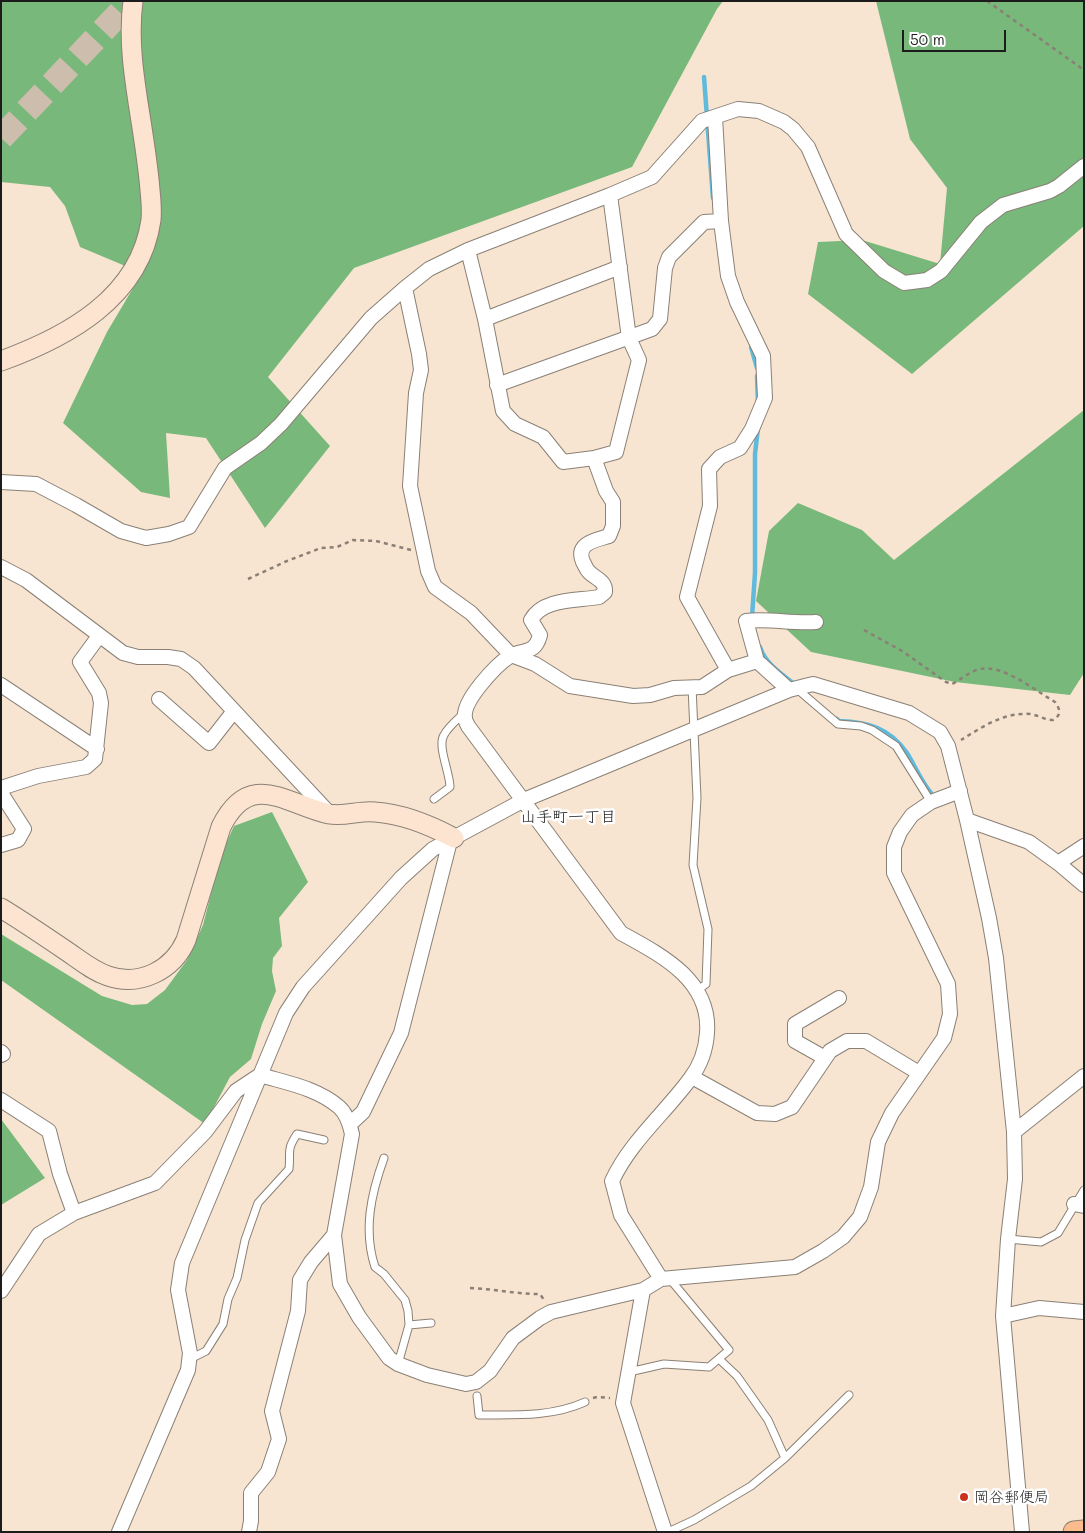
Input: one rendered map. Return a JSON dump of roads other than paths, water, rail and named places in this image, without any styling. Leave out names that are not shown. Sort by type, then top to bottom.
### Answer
[{"type":"main road","points":[[1074,1532],[1084,1530]]},
{"type":"street","points":[[1,361],[56,338],[88,319],[100,309],[123,283],[136,265],[144,249],[152,210],[131,56],[133,1]]},
{"type":"street","points":[[1,482],[36,484],[121,531],[146,538],[169,534],[189,527],[225,468],[281,424],[371,318],[405,288],[429,270],[468,250],[610,195],[652,176],[702,121],[715,118],[738,108],[759,111],[784,122],[793,129],[808,147],[846,234],[884,271],[904,283],[927,280],[941,271],[981,222],[1003,205],[1050,191],[1084,166]]},
{"type":"street","points":[[715,118],[721,221],[728,276],[737,302],[763,356],[765,398],[752,429],[740,448],[720,458],[709,469],[710,506],[687,597],[728,670]]},
{"type":"street","points":[[468,250],[485,319],[503,411],[515,424],[543,437],[563,462],[594,458],[616,452],[639,360],[629,338],[610,195]]},
{"type":"street","points":[[498,385],[652,329],[660,319],[665,268],[669,257],[704,222],[721,221]]},
{"type":"street","points":[[485,319],[620,267]]},
{"type":"street","points":[[405,288],[420,354],[421,370],[416,393],[410,486],[428,571],[434,587],[471,613],[511,655],[535,664],[570,686],[633,696],[650,695],[674,688],[702,687],[728,670],[757,661]]},
{"type":"street","points":[[594,458],[606,491],[613,502],[613,526],[609,536],[588,543],[583,548],[581,555],[587,570],[602,582],[605,592],[599,597],[554,604],[543,608],[535,614],[531,620],[540,636],[538,642],[526,652],[511,655],[490,672],[480,685],[466,711],[465,718],[468,726],[621,934],[653,950],[678,969],[698,990],[708,1020],[706,1048],[692,1077],[620,1163],[612,1181],[621,1215],[665,1279]]},
{"type":"street","points":[[1,567],[26,580],[123,653],[138,657],[182,659],[194,668],[330,814]]},
{"type":"street","points":[[793,689],[757,661],[746,621],[758,620],[800,624],[816,622]]},
{"type":"street","points":[[1,788],[38,776],[86,767],[95,759],[101,703],[99,693],[80,662],[99,636]]},
{"type":"street","points":[[124,1528],[188,1370],[190,1353],[178,1290],[182,1263],[286,1013],[303,987],[401,878],[433,849],[524,800],[793,689],[813,684],[909,713],[940,732],[948,746],[960,791],[989,918],[996,958],[1014,1132],[1015,1179],[1008,1239],[1003,1316],[1022,1532]]},
{"type":"street","points":[[1,685],[97,749]]},
{"type":"street","points":[[159,699],[209,744],[234,711]]},
{"type":"street","points":[[1,1291],[39,1234],[74,1212],[155,1183],[205,1132],[236,1091],[260,1075],[308,1088],[340,1107],[350,1124],[352,1134],[334,1235],[340,1284],[359,1317],[389,1358],[398,1364],[427,1376],[466,1384],[477,1389],[514,1338],[551,1312],[642,1290],[665,1279],[795,1267],[843,1237],[860,1217],[871,1187],[878,1142],[892,1112],[944,1038],[950,1014],[948,984],[894,873],[894,848],[900,832],[912,815],[931,802],[960,791]]},
{"type":"street","points":[[1,793],[24,829],[18,840],[1,845]]},
{"type":"street","points":[[1,908],[96,971],[117,978],[133,979],[162,970],[182,950],[220,826],[236,805],[250,797],[267,794],[283,797],[330,814],[374,811],[390,814],[432,826],[452,840]]},
{"type":"street","points":[[967,820],[1029,842],[1084,885]]},
{"type":"street","points":[[350,1124],[363,1112],[401,1033],[452,840]]},
{"type":"street","points":[[1058,863],[1084,846]]},
{"type":"street","points":[[825,1058],[795,1041],[795,1024],[839,998]]},
{"type":"street","points":[[692,1077],[757,1113],[775,1114],[792,1107],[830,1050],[848,1041],[866,1041],[919,1073]]},
{"type":"street","points":[[1014,1132],[1084,1076]]},
{"type":"street","points":[[1,1100],[49,1131],[60,1174],[74,1212]]},
{"type":"street","points":[[249,1532],[251,1493],[268,1472],[279,1439],[272,1411],[298,1312],[300,1280],[311,1262],[334,1235]]},
{"type":"street","points":[[642,1290],[624,1403],[667,1532]]},
{"type":"street","points":[[1003,1316],[1038,1308],[1084,1312]]},
{"type":"lane","points":[[692,688],[697,798],[693,865],[708,930],[706,984],[698,990]]},
{"type":"lane","points":[[793,689],[838,724],[861,726],[872,730],[896,746],[931,802]]},
{"type":"lane","points":[[434,800],[450,787],[450,777],[442,748],[443,736],[466,711]]},
{"type":"lane","points":[[190,1359],[206,1351],[223,1324],[245,1240],[258,1203],[289,1168],[288,1152],[290,1144],[297,1134],[324,1140]]},
{"type":"lane","points":[[384,1158],[374,1188],[370,1209],[370,1246],[375,1267],[384,1274],[405,1300],[408,1311],[409,1325],[398,1364]]},
{"type":"lane","points":[[1008,1239],[1041,1242],[1058,1233],[1079,1205],[1084,1190]]},
{"type":"lane","points":[[629,1372],[664,1364],[709,1367],[729,1350],[665,1279]]},
{"type":"lane","points":[[409,1325],[431,1323]]},
{"type":"lane","points":[[719,1359],[737,1376],[768,1420],[785,1458]]},
{"type":"lane","points":[[477,1389],[479,1415],[529,1415],[573,1408],[585,1402]]},
{"type":"lane","points":[[667,1532],[694,1520],[751,1486],[785,1458],[849,1395]]},
{"type":"waterway","points":[[704,77],[713,198]]},
{"type":"waterway","points":[[751,347],[757,368]]},
{"type":"waterway","points":[[757,376],[758,403]]},
{"type":"waterway","points":[[752,617],[755,573],[755,454],[758,428]]},
{"type":"waterway","points":[[760,647],[770,664],[797,686]]},
{"type":"waterway","points":[[837,719],[839,721],[869,725],[886,732],[907,753],[931,793]]},
{"type":"tunnel","points":[[1,138],[131,1]]},
{"type":"place","name":"岡谷郵便局","points":[[964,1497]]},
{"type":"district","name":"山手町一丁目","points":[[568,817]]}]
